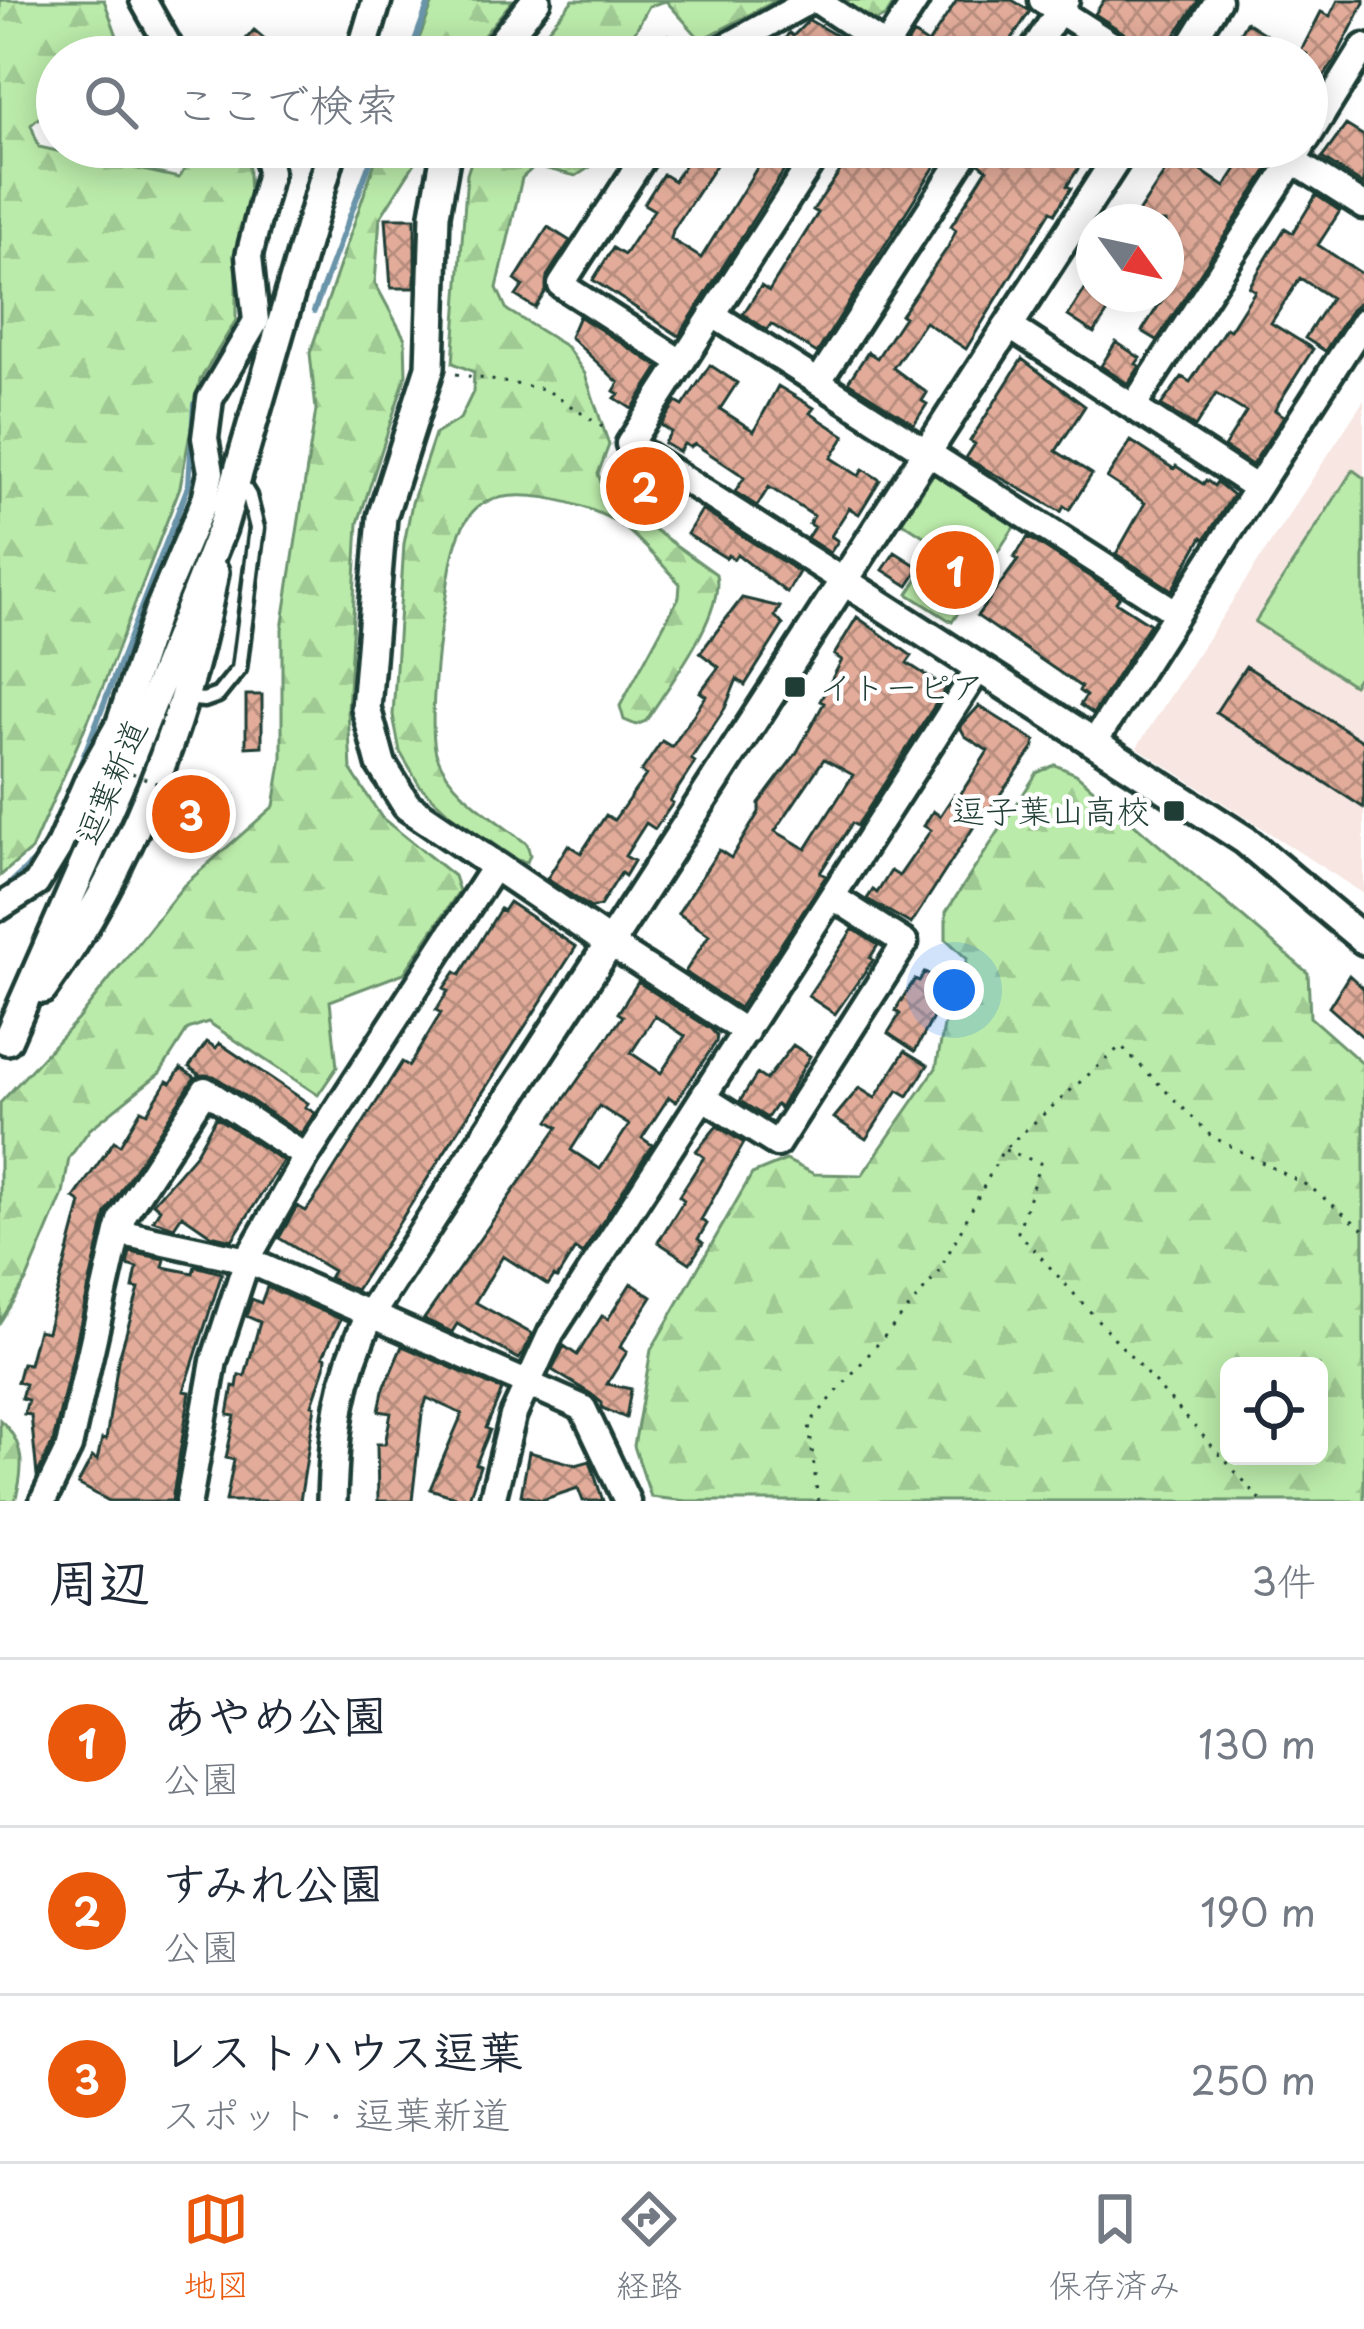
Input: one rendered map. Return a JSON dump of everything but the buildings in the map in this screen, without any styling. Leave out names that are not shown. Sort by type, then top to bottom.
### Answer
[{"type":"street","points":[[143,0],[164,36]]},
{"type":"street","points":[[366,36],[377,0]]},
{"type":"street","points":[[507,36],[536,0]]},
{"type":"street","points":[[746,36],[813,0],[861,36]]},
{"type":"street","points":[[892,36],[916,0]]},
{"type":"street","points":[[1196,36],[1218,0]]},
{"type":"street","points":[[1040,36],[1056,4],[1101,36]]},
{"type":"street","points":[[1328,105],[1364,47]]},
{"type":"street","points":[[0,907],[36,884],[58,848],[118,724],[157,612],[205,499],[211,472],[205,438],[210,399],[256,321],[249,256],[269,168]]},
{"type":"street","name":"逗葉新道","points":[[3,1046],[125,771],[222,528],[327,168]]},
{"type":"street","points":[[443,168],[435,214],[430,367],[382,517],[366,709],[381,764],[407,806],[746,1032]]},
{"type":"street","points":[[636,168],[561,285],[681,362]]},
{"type":"street","points":[[807,168],[629,444],[1244,840],[1364,940]]},
{"type":"street","points":[[818,382],[956,168]]},
{"type":"street","points":[[332,1501],[341,1387],[371,1313],[1111,168]]},
{"type":"street","points":[[1133,407],[1279,168]]},
{"type":"street","points":[[1311,168],[1364,206]]},
{"type":"street","points":[[712,314],[1177,613]]},
{"type":"street","points":[[1095,741],[1364,321]]},
{"type":"street","points":[[1009,326],[1257,488]]},
{"type":"street","name":"逗葉新道","points":[[3,1046],[73,947],[153,781],[204,630],[222,528]]},
{"type":"street","points":[[492,1501],[526,1382],[550,1333],[980,668]]},
{"type":"street","points":[[189,1501],[214,1360],[248,1260],[306,1157],[494,867]]},
{"type":"street","points":[[704,1098],[777,1144],[905,943],[832,897]]},
{"type":"street","points":[[43,1501],[73,1432],[122,1218],[205,1090],[306,1157]]},
{"type":"street","points":[[118,1232],[248,1260],[583,1408],[627,1501]]},
{"type":"lane","points":[[184,698],[204,700],[218,695],[239,669],[257,527],[238,477]]},
{"type":"path","points":[[445,372],[545,389],[629,444]]},
{"type":"path","points":[[110,764],[171,789]]},
{"type":"path","points":[[818,1501],[809,1424],[937,1275],[1003,1150],[1121,1046],[1211,1136],[1310,1187],[1364,1231]]},
{"type":"path","points":[[1003,1150],[1040,1163],[1018,1232],[1262,1501]]},
{"type":"shaded area","points":[[1364,400],[1364,894],[1137,747]]},
{"type":"green space","points":[[0,0],[104,0],[117,36],[36,36],[36,120],[31,125],[36,168],[134,168],[179,178],[185,168],[249,168],[250,194],[236,258],[236,320],[200,380],[180,487],[102,689],[31,850],[0,876]]},
{"type":"green space","points":[[434,0],[513,0],[483,36],[420,36]]},
{"type":"green space","points":[[573,0],[777,0],[709,36],[697,36],[666,1],[649,6],[633,36],[542,36]]},
{"type":"green space","points":[[842,0],[896,0],[886,16],[876,21]]},
{"type":"green space","points":[[373,168],[412,168],[380,218],[375,283],[405,339],[406,375],[358,523],[348,710],[351,770],[382,818],[454,876],[459,891],[404,973],[330,1001],[337,1067],[318,1095],[208,1022],[188,1029],[160,1073],[90,1129],[69,1158],[63,1194],[27,1279],[0,1322],[0,1103],[78,1019],[184,885],[274,806],[282,757],[282,629],[316,410],[310,353]]},
{"type":"green space","points":[[469,168],[533,168],[522,178],[497,288],[507,310],[567,347],[585,374],[609,445],[598,474],[606,495],[716,574],[704,629],[646,721],[636,725],[624,720],[620,706],[679,597],[680,584],[630,532],[589,509],[545,498],[501,497],[470,515],[454,552],[440,633],[434,745],[444,770],[463,794],[527,844],[527,862],[452,816],[420,786],[400,752],[393,715],[404,544],[412,503],[435,434],[460,419],[473,392],[474,372],[453,363]]},
{"type":"green space","points":[[543,168],[589,168],[576,176]]},
{"type":"green space","points":[[627,450],[685,488],[662,522],[605,484]]},
{"type":"green space","points":[[1353,470],[1364,478],[1364,669],[1353,685],[1255,622]]},
{"type":"green space","points":[[935,472],[1016,524],[952,622],[908,594],[939,546],[902,522]]},
{"type":"green space","points":[[1055,765],[1076,774],[1308,973],[1310,1017],[1364,1065],[1364,1501],[687,1501],[651,1497],[634,1446],[651,1350],[752,1174],[786,1160],[814,1174],[862,1175],[936,1068],[944,1026],[967,959],[946,939],[946,912],[1037,773]]},
{"type":"green space","points":[[0,1420],[15,1438],[21,1458],[15,1501],[0,1501]]},
{"type":"waterway","points":[[417,36],[430,0]]},
{"type":"waterway","points":[[314,311],[368,168]]},
{"type":"waterway","points":[[69,794],[189,484],[194,404]]},
{"type":"waterway","points":[[0,893],[41,855]]},
{"type":"place","name":"すみれ公園","points":[[645,486]]},
{"type":"place","name":"あやめ公園","points":[[955,570]]},
{"type":"place","name":"イトーピア","points":[[795,687]]},
{"type":"place","name":"逗子葉山高校","points":[[1174,811]]},
{"type":"place","name":"レストハウス逗葉","points":[[191,814]]}]
